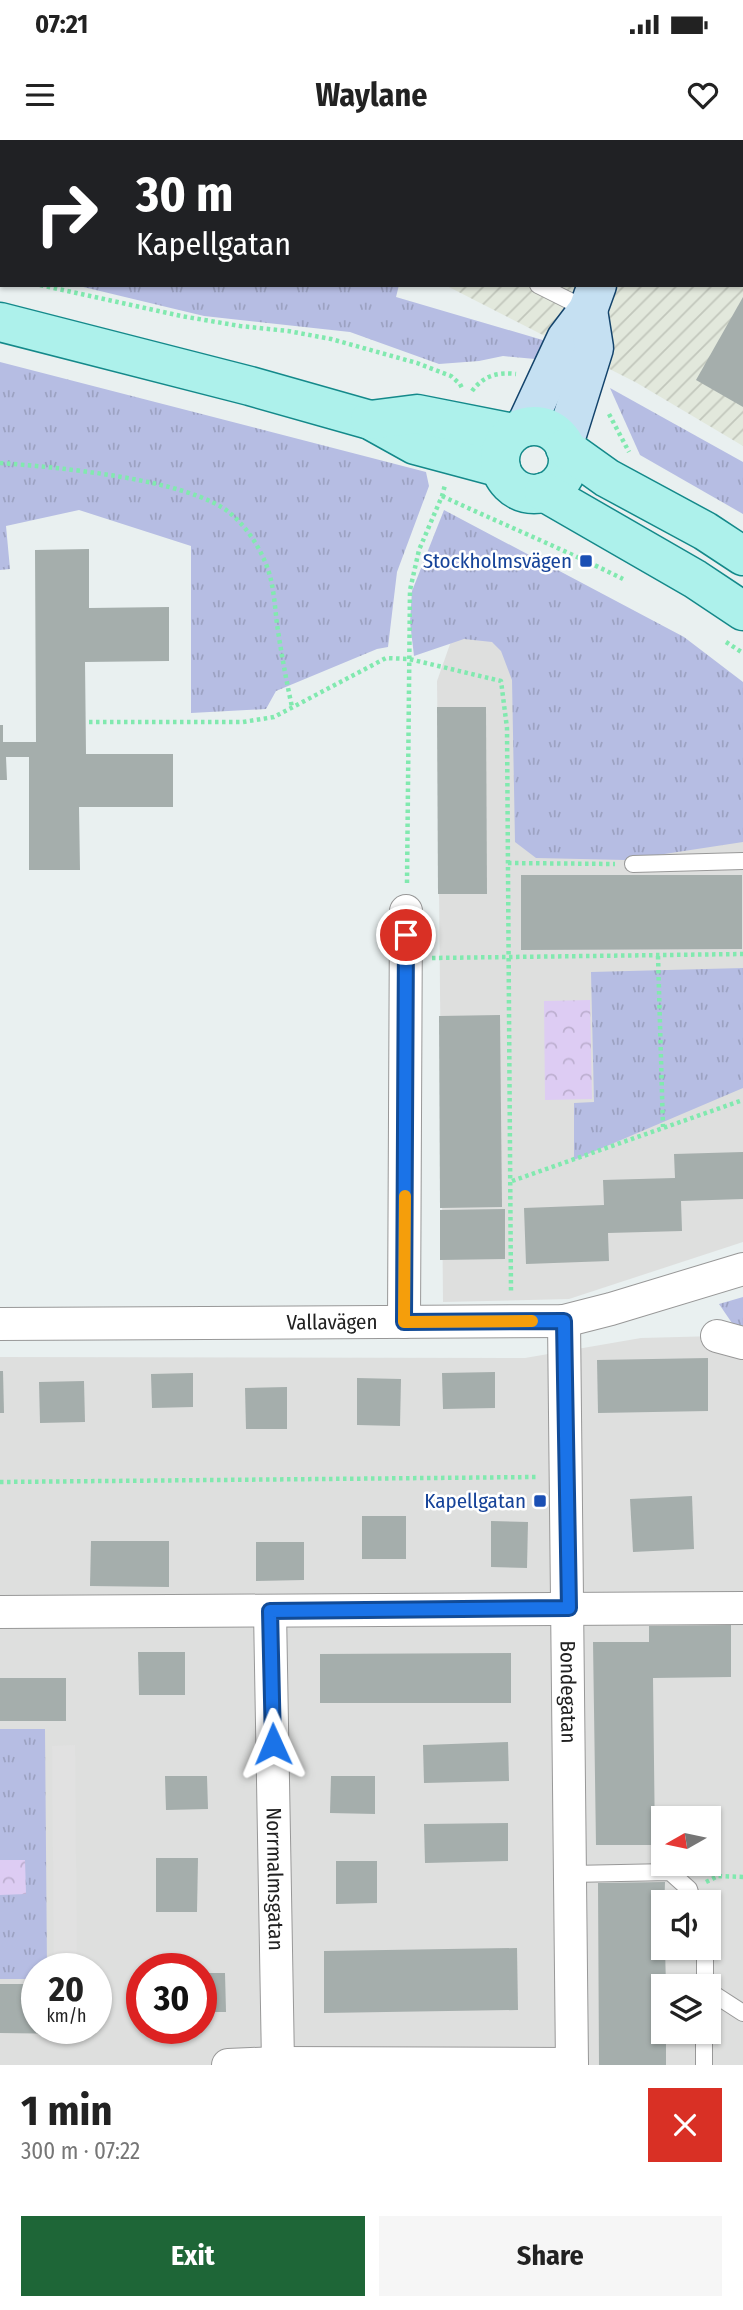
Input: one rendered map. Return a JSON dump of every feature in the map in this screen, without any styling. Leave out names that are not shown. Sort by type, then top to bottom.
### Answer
[{"type":"main road","points":[[0,322],[250,386],[370,420],[415,444],[501,468]]},
{"type":"main road","points":[[370,420],[417,414],[519,430],[537,426],[548,429],[557,435],[564,446],[607,478],[705,531],[743,556]]},
{"type":"main road","points":[[519,430],[505,443],[500,455],[501,468],[512,486],[533,494],[554,487],[562,478],[567,467],[564,446]]},
{"type":"main road","points":[[544,492],[695,579],[733,626]]},
{"type":"street","points":[[519,430],[566,340],[592,298]]},
{"type":"street","points":[[564,446],[594,348],[592,298]]},
{"type":"street","points":[[404,1322],[406,911]]},
{"type":"street","name":"Vallavägen","points":[[0,1324],[564,1321],[743,1269]]},
{"type":"street","name":"Bondegatan","points":[[564,1321],[572,2065]]},
{"type":"street","points":[[0,1612],[743,1608]]},
{"type":"street","name":"Norrmalmsgatan","points":[[270,1611],[278,2063]]},
{"type":"street","points":[[228,2065],[572,2065]]},
{"type":"lane","points":[[546,287],[592,298]]},
{"type":"lane","points":[[633,864],[743,861]]},
{"type":"lane","points":[[571,1874],[670,1872],[686,1890]]},
{"type":"lane","points":[[721,1999],[743,2013]]},
{"type":"lane","points":[[704,2044],[704,2065]]},
{"type":"path","points":[[49,287],[181,316],[331,339],[417,363],[451,376],[460,384],[466,399],[477,384],[488,376],[500,372],[521,375]]},
{"type":"path","points":[[0,463],[43,466],[154,483],[202,496],[231,513],[253,539],[270,576],[292,707]]},
{"type":"path","points":[[406,911],[410,590],[418,550],[442,496],[562,548],[634,584]]},
{"type":"path","points":[[733,626],[743,653]]},
{"type":"path","points":[[89,722],[243,722],[274,717],[386,658],[409,659],[501,681],[507,728],[511,1321]]},
{"type":"path","points":[[508,863],[633,864]]},
{"type":"path","points":[[406,959],[743,954]]},
{"type":"path","points":[[658,956],[663,1128]]},
{"type":"path","points":[[512,1181],[743,1100]]},
{"type":"path","points":[[0,1482],[536,1477]]},
{"type":"path","points":[[700,1890],[718,1877],[743,1877]]},
{"type":"shaded area","points":[[449,287],[743,287],[743,446],[637,383]]},
{"type":"shaded area","points":[[473,579],[743,759],[743,1242],[569,1299],[443,1302],[437,681]]},
{"type":"shaded area","points":[[717,1336],[743,1350],[743,2065],[0,2065],[0,1357],[525,1358],[641,1338]]},
{"type":"shaded area","points":[[75,1745],[77,1953],[54,1953],[52,1746]]},
{"type":"green space","points":[[83,287],[398,287],[396,297],[546,341],[535,359],[503,356],[439,364],[350,332],[204,316]]},
{"type":"green space","points":[[0,362],[426,472],[429,486],[397,572],[388,647],[377,649],[276,691],[266,709],[191,713],[191,546],[79,510],[6,526],[10,569],[0,570]]},
{"type":"green space","points":[[610,388],[743,462],[743,514],[640,455]]},
{"type":"green space","points":[[444,510],[684,637],[743,682],[743,842],[625,860],[536,858],[515,842],[512,680],[501,651],[492,642],[464,639],[414,656],[410,622],[412,591]]},
{"type":"green space","points":[[743,968],[743,1088],[574,1160],[574,1103],[594,1102],[591,972]]},
{"type":"green space","points":[[590,1000],[592,1099],[545,1100],[544,1001]]},
{"type":"green space","points":[[743,1297],[743,1332],[734,1326],[719,1304]]},
{"type":"green space","points":[[0,1729],[45,1729],[47,1953],[21,1953],[21,1979],[0,1979]]},
{"type":"green space","points":[[0,1860],[25,1860],[26,1894],[0,1895]]},
{"type":"building","points":[[743,297],[743,407],[696,380]]},
{"type":"building","points":[[89,549],[89,608],[169,607],[169,661],[85,662],[86,754],[173,754],[173,807],[79,807],[80,870],[29,870],[29,757],[6,757],[7,780],[0,780],[0,725],[3,725],[3,742],[36,742],[35,550]]},
{"type":"building","points":[[437,707],[486,707],[487,894],[438,894]]},
{"type":"building","points":[[521,875],[742,875],[742,949],[521,950]]},
{"type":"building","points":[[500,1015],[502,1207],[440,1208],[439,1016]]},
{"type":"building","points":[[743,1152],[743,1199],[681,1201],[682,1231],[608,1233],[609,1261],[526,1264],[524,1208],[604,1205],[603,1180],[675,1178],[674,1154]]},
{"type":"building","points":[[505,1209],[505,1259],[440,1260],[440,1210]]},
{"type":"building","points":[[708,1358],[708,1411],[598,1413],[597,1360]]},
{"type":"building","points":[[0,1371],[3,1371],[4,1413],[0,1413]]},
{"type":"building","points":[[495,1372],[495,1408],[443,1409],[442,1373]]},
{"type":"building","points":[[193,1373],[193,1407],[152,1408],[151,1374]]},
{"type":"building","points":[[357,1378],[401,1379],[400,1426],[357,1425]]},
{"type":"building","points":[[84,1381],[85,1422],[40,1423],[39,1382]]},
{"type":"building","points":[[287,1387],[287,1429],[246,1429],[245,1388]]},
{"type":"building","points":[[692,1496],[694,1549],[633,1552],[630,1499]]},
{"type":"building","points":[[362,1516],[406,1516],[406,1559],[362,1559]]},
{"type":"building","points":[[491,1521],[528,1522],[527,1568],[491,1567]]},
{"type":"building","points":[[91,1541],[169,1541],[169,1587],[90,1586]]},
{"type":"building","points":[[256,1542],[304,1542],[304,1580],[256,1581]]},
{"type":"building","points":[[731,1625],[731,1677],[653,1678],[655,1806],[651,1806],[651,1845],[596,1845],[593,1642],[649,1642],[649,1626]]},
{"type":"building","points":[[138,1652],[185,1652],[185,1695],[139,1695]]},
{"type":"building","points":[[511,1653],[511,1703],[320,1703],[320,1654]]},
{"type":"building","points":[[0,1678],[66,1678],[66,1721],[0,1721]]},
{"type":"building","points":[[508,1742],[509,1781],[424,1783],[423,1745]]},
{"type":"building","points":[[165,1776],[207,1776],[208,1809],[166,1810]]},
{"type":"building","points":[[331,1776],[375,1776],[375,1814],[330,1813]]},
{"type":"building","points":[[508,1823],[508,1861],[425,1863],[424,1824]]},
{"type":"building","points":[[156,1858],[198,1858],[197,1912],[156,1912]]},
{"type":"building","points":[[336,1861],[377,1861],[377,1903],[336,1904]]},
{"type":"building","points":[[665,1882],[665,1890],[651,1890],[651,1960],[665,1960],[666,1974],[651,1974],[651,2044],[666,2044],[666,2065],[599,2065],[598,1883]]},
{"type":"building","points":[[517,1948],[518,2010],[324,2013],[324,1951]]},
{"type":"building","points":[[217,1973],[225,1973],[226,2012],[217,2012]]},
{"type":"building","points":[[0,1984],[21,1984],[21,2033],[0,2033]]},
{"type":"slow traffic","points":[[405,1196],[404,1322],[532,1321]]},
{"type":"place","name":"Stockholmsvägen","points":[[586,561]]},
{"type":"place","name":"Kapellgatan","points":[[540,1501]]},
{"type":"route","points":[[273,1744],[270,1611],[569,1608],[564,1321],[404,1322],[406,935]]}]
